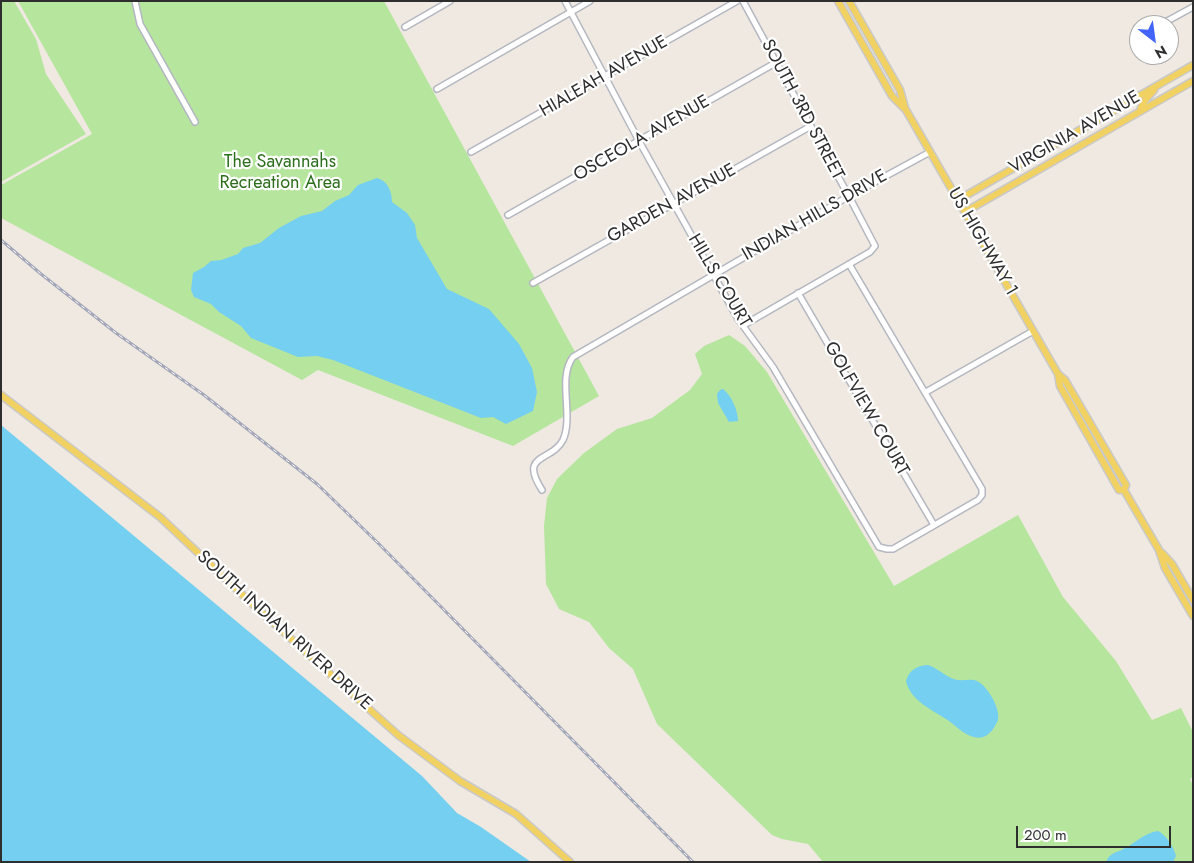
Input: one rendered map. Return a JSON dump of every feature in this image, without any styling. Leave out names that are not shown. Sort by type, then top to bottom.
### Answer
[{"type":"main road","name":"US HIGHWAY 1","points":[[838,1],[892,96],[906,110]]},
{"type":"main road","name":"US HIGHWAY 1","points":[[849,3],[900,90],[906,110],[1058,374],[1060,386],[1119,490],[1124,490],[1159,550],[1165,568],[1193,616]]},
{"type":"main road","name":"VIRGINIA AVENUE","points":[[958,200],[1193,65]]},
{"type":"main road","name":"VIRGINIA AVENUE","points":[[965,212],[1193,82]]},
{"type":"main road","points":[[1140,111],[1145,99],[1160,84]]},
{"type":"main road","name":"SOUTH INDIAN RIVER DRIVE","points":[[1,395],[160,517],[248,600],[398,735],[460,781],[516,814],[570,862]]},
{"type":"main road","name":"US HIGHWAY 1","points":[[1159,550],[1172,564],[1193,600]]},
{"type":"street","points":[[135,1],[140,24],[195,122]]},
{"type":"street","points":[[404,27],[450,1]]},
{"type":"street","name":"HILLS COURT","points":[[564,1],[738,319],[773,367],[879,547],[887,550],[893,549],[934,525]]},
{"type":"street","points":[[437,88],[590,1]]},
{"type":"street","name":"HIALEAH AVENUE","points":[[471,152],[737,1]]},
{"type":"street","name":"SOUTH 3RD STREET","points":[[743,1],[849,196],[874,246],[870,252],[849,264]]},
{"type":"street","points":[[1178,15],[1193,7]]},
{"type":"street","name":"OSCEOLA AVENUE","points":[[508,214],[777,62]]},
{"type":"street","name":"GARDEN AVENUE","points":[[533,283],[810,126]]},
{"type":"street","name":"INDIAN HILLS DRIVE","points":[[542,490],[534,475],[534,468],[536,461],[556,448],[563,439],[566,422],[566,372],[568,363],[573,357],[849,196],[930,152]]},
{"type":"street","points":[[744,325],[849,264],[982,489],[982,495],[978,500],[934,525]]},
{"type":"street","name":"GOLFVIEW COURT","points":[[798,293],[934,525]]},
{"type":"street","points":[[926,392],[1033,332]]},
{"type":"green space","points":[[1,1],[14,1],[36,39],[46,74],[86,134],[1,182]]},
{"type":"green space","name":"The Savannahs Recreation Area","points":[[18,1],[384,1],[599,396],[513,446],[318,370],[302,380],[1,218],[1,185],[92,134]]},
{"type":"green space","points":[[729,335],[745,346],[767,372],[894,586],[1018,515],[1063,597],[1116,661],[1152,720],[1181,708],[1193,732],[1193,777],[1190,779],[1193,785],[1193,862],[823,862],[808,844],[772,835],[657,724],[633,669],[609,648],[589,622],[559,609],[546,584],[544,526],[547,498],[557,479],[584,453],[617,429],[652,418],[690,390],[702,374],[695,354],[704,346]]},
{"type":"water","points":[[377,178],[387,184],[392,202],[407,213],[415,225],[417,238],[447,289],[489,309],[519,344],[532,368],[537,392],[533,411],[506,424],[493,417],[481,418],[333,360],[317,356],[298,357],[251,338],[241,326],[219,312],[211,304],[194,297],[191,290],[193,273],[211,261],[221,260],[238,254],[243,248],[260,243],[279,228],[301,216],[322,211],[335,201],[349,195],[358,185]]},
{"type":"water","points":[[723,389],[734,404],[738,421],[729,422],[718,403],[717,394]]},
{"type":"water","points":[[1,425],[422,776],[457,813],[481,827],[531,862],[1,862]]},
{"type":"water","points":[[928,665],[954,679],[979,682],[988,691],[995,703],[998,715],[997,723],[990,733],[978,738],[968,735],[928,708],[912,694],[906,681],[909,674],[914,669]]},
{"type":"water","points":[[1158,831],[1167,838],[1173,849],[1176,856],[1173,862],[1106,862],[1112,854]]},
{"type":"railway","points":[[1,240],[116,333],[204,395],[317,484],[377,542],[693,862]]}]
